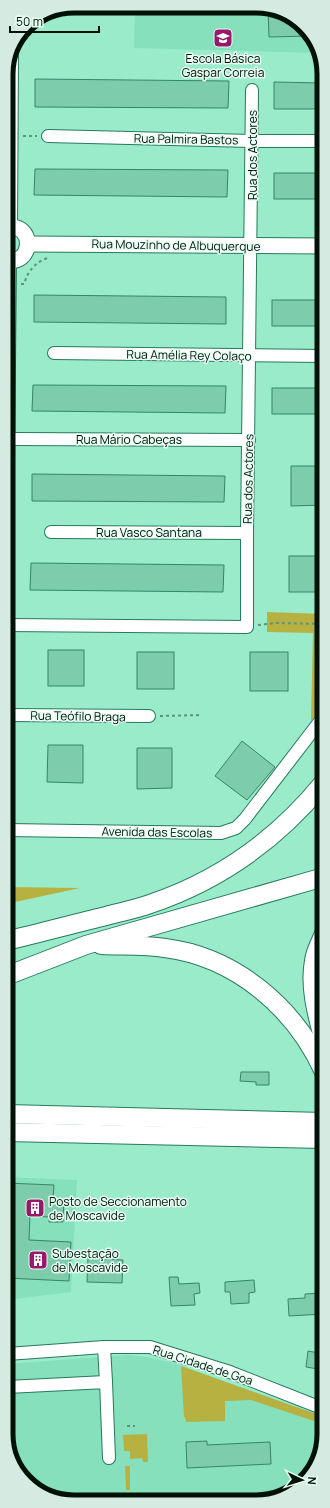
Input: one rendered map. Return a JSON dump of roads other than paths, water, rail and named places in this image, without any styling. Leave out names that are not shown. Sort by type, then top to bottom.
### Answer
[{"type":"highway","points":[[13,939],[149,904],[199,883],[232,866],[260,846],[293,817],[317,790]]},
{"type":"highway","points":[[13,973],[86,944],[317,879]]},
{"type":"highway","points":[[86,944],[165,948],[202,957],[234,972],[252,983],[284,1011],[305,1037],[317,1057]]},
{"type":"highway","points":[[317,950],[314,961],[313,978],[317,1014]]},
{"type":"highway","points":[[13,1114],[317,1120]]},
{"type":"highway","points":[[13,1133],[317,1139]]},
{"type":"main road","points":[[13,228],[21,230],[25,234],[28,244],[25,254],[21,258],[13,259]]},
{"type":"main road","name":"Rua Mouzinho de Albuquerque","points":[[28,244],[317,246]]},
{"type":"street","name":"Rua dos Actores","points":[[13,626],[247,627],[252,90]]},
{"type":"street","name":"Rua Palmira Bastos","points":[[48,136],[252,141],[317,141]]},
{"type":"street","name":"Rua Amélia Rey Colaço","points":[[54,353],[317,356]]},
{"type":"street","name":"Rua Mário Cabeças","points":[[13,439],[249,440]]},
{"type":"street","name":"Rua Vasco Santana","points":[[51,532],[247,533]]},
{"type":"street","name":"Rua Teófilo Braga","points":[[13,715],[149,716]]},
{"type":"street","name":"Avenida das Escolas","points":[[13,830],[221,833],[236,828],[317,725]]},
{"type":"street","name":"Rua Cidade de Goa","points":[[13,1354],[104,1347],[150,1347],[230,1372],[317,1406]]},
{"type":"street","points":[[104,1347],[109,1458]]},
{"type":"street","points":[[13,1387],[106,1382]]},
{"type":"place","name":"Escola Básica Gaspar Correia","points":[[223,38]]},
{"type":"place","name":"Posto de Seccionamento de Moscavide","points":[[35,1208]]},
{"type":"place","name":"Subestação de Moscavide","points":[[38,1260]]}]
